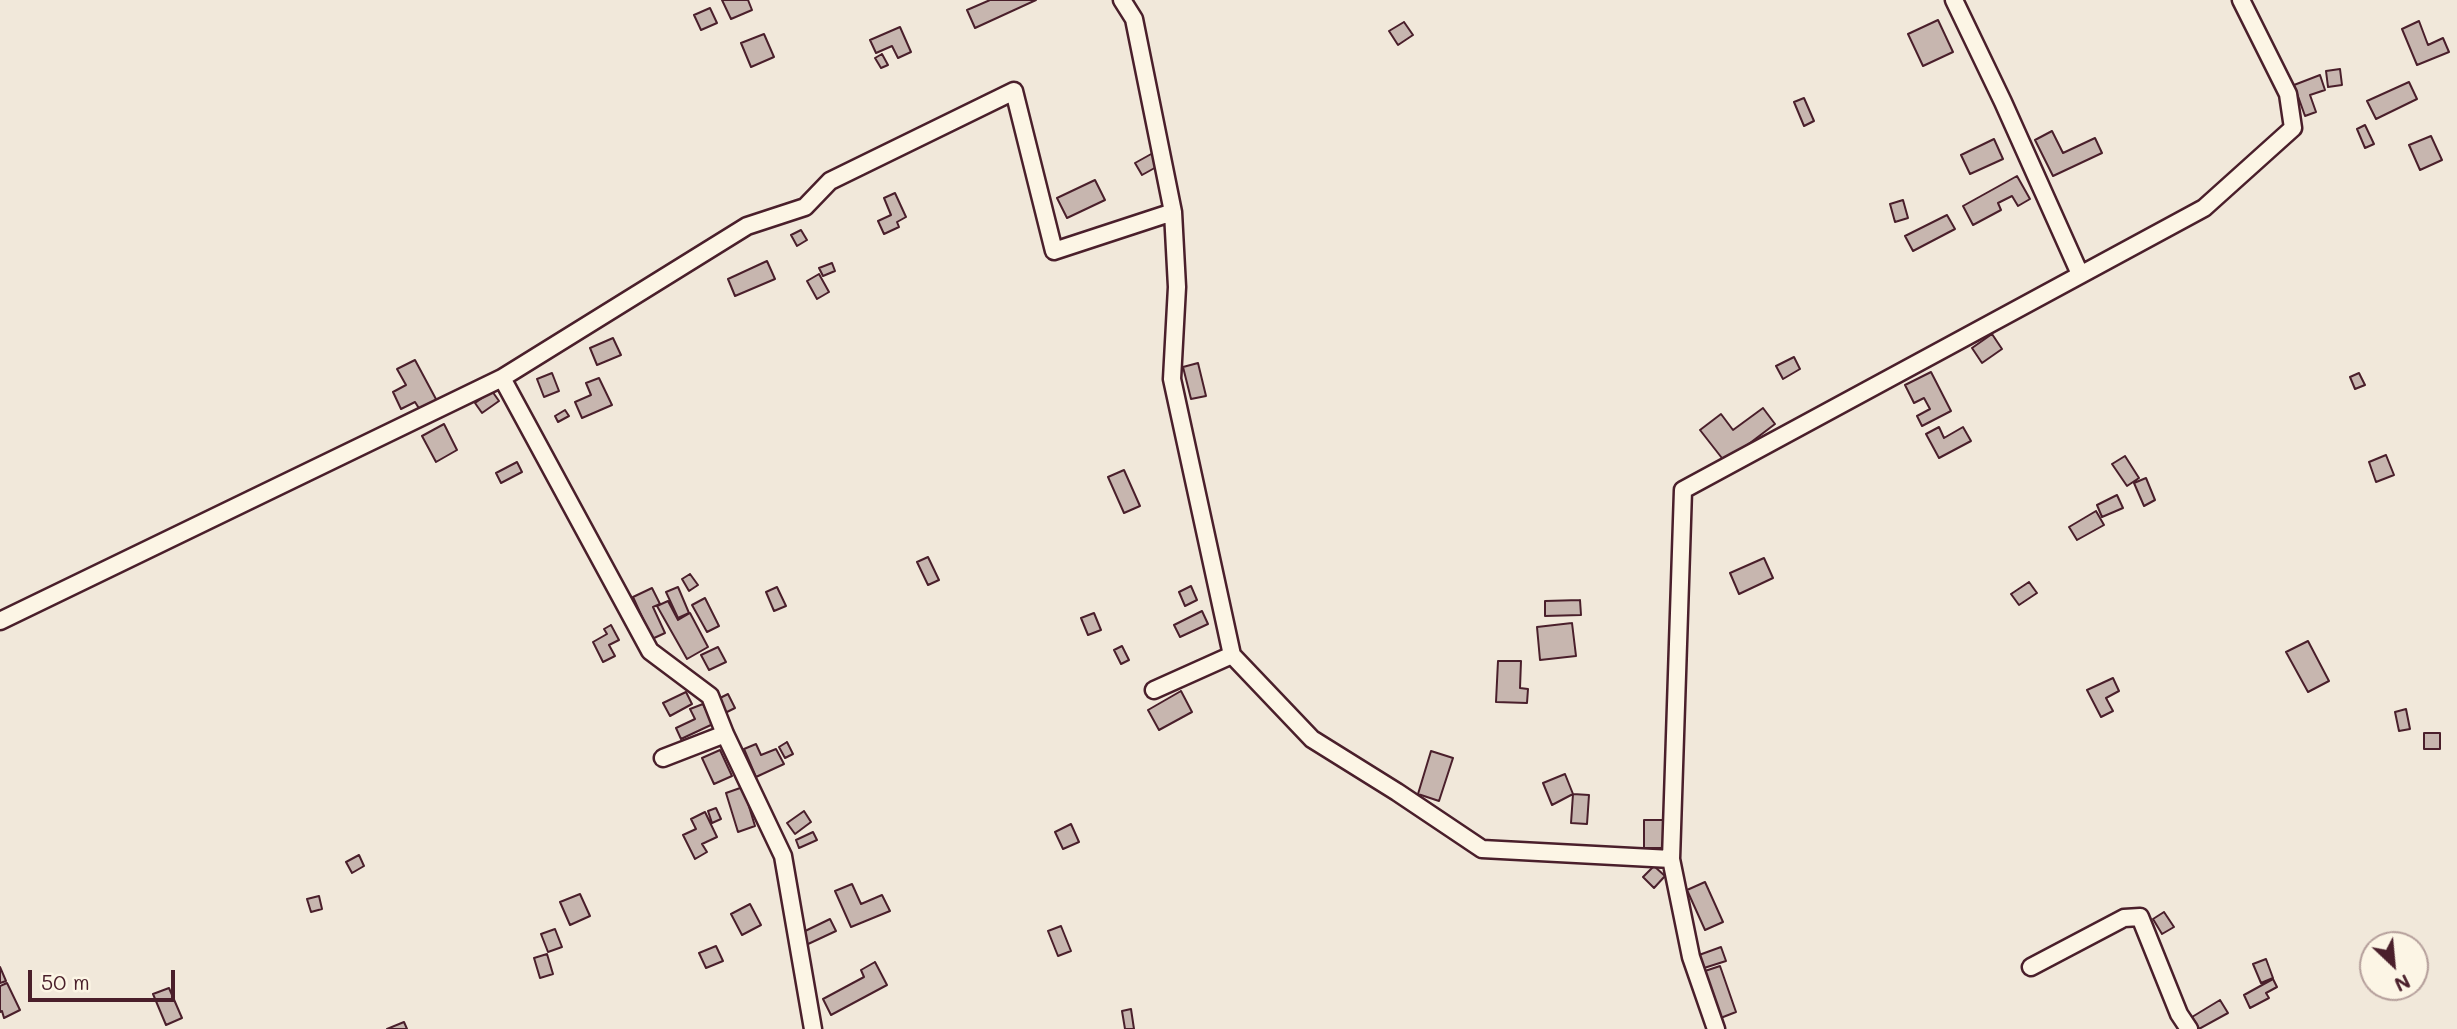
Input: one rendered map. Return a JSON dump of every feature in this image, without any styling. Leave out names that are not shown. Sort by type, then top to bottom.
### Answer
[{"type":"street","points":[[1122,0],[1134,19],[1174,212],[1177,287],[1172,379],[1232,654],[1312,739],[1482,849],[1671,859]]},
{"type":"street","points":[[1954,0],[2080,274]]},
{"type":"street","points":[[1716,1029],[1691,957],[1671,859],[1682,490],[2204,208],[2293,128],[2288,94],[2241,0]]},
{"type":"street","points":[[0,621],[502,378],[747,226],[805,207],[830,181],[1014,91],[1054,251],[1174,212]]},
{"type":"street","points":[[502,378],[650,651],[710,696],[725,734],[783,856],[813,1029]]},
{"type":"street","points":[[1154,690],[1232,654]]},
{"type":"street","points":[[663,758],[725,734]]},
{"type":"street","points":[[2031,967],[2124,918],[2140,917],[2179,1014],[2189,1029]]},
{"type":"building","points":[[722,0],[748,0],[752,10],[731,19]]},
{"type":"building","points":[[990,0],[1036,0],[975,28],[967,10]]},
{"type":"building","points":[[710,8],[717,23],[701,30],[694,15]]},
{"type":"building","points":[[1938,20],[1953,52],[1923,66],[1908,34]]},
{"type":"building","points":[[2419,21],[2428,45],[2443,38],[2449,52],[2417,65],[2402,29]]},
{"type":"building","points":[[1404,22],[1413,35],[1398,45],[1389,31]]},
{"type":"building","points":[[900,27],[911,52],[898,58],[892,46],[876,53],[870,40]]},
{"type":"building","points":[[764,34],[774,57],[751,67],[741,43]]},
{"type":"building","points":[[882,54],[888,65],[881,68],[875,58]]},
{"type":"building","points":[[2340,69],[2342,85],[2328,87],[2326,71]]},
{"type":"building","points":[[2320,75],[2325,90],[2310,95],[2316,112],[2305,116],[2294,85]]},
{"type":"building","points":[[2409,82],[2417,99],[2376,119],[2367,101]]},
{"type":"building","points":[[1804,98],[1814,121],[1804,126],[1794,102]]},
{"type":"building","points":[[2365,125],[2374,144],[2365,148],[2357,129]]},
{"type":"building","points":[[2052,131],[2063,153],[2095,138],[2102,153],[2053,176],[2035,140]]},
{"type":"building","points":[[2431,136],[2442,160],[2420,170],[2409,145]]},
{"type":"building","points":[[1994,139],[2003,159],[1970,174],[1961,155]]},
{"type":"building","points":[[1153,153],[1160,165],[1142,175],[1135,163]]},
{"type":"building","points":[[2017,176],[2030,199],[2018,206],[2012,196],[1998,203],[2001,210],[1973,225],[1963,206]]},
{"type":"building","points":[[1095,180],[1105,200],[1067,218],[1057,198]]},
{"type":"building","points":[[895,193],[906,217],[897,222],[899,227],[884,234],[878,221],[891,215],[884,198]]},
{"type":"building","points":[[1903,200],[1908,218],[1895,222],[1890,204]]},
{"type":"building","points":[[1947,215],[1955,229],[1913,251],[1905,236]]},
{"type":"building","points":[[801,230],[807,240],[797,246],[791,235]]},
{"type":"building","points":[[767,261],[775,279],[735,296],[728,279]]},
{"type":"building","points":[[832,263],[835,271],[823,276],[819,268]]},
{"type":"building","points":[[819,274],[829,292],[817,299],[807,281]]},
{"type":"building","points":[[1992,334],[2002,349],[1982,363],[1972,348]]},
{"type":"building","points":[[613,338],[621,355],[597,365],[590,348]]},
{"type":"building","points":[[1794,357],[1800,369],[1783,379],[1776,366]]},
{"type":"building","points":[[415,360],[437,401],[420,410],[415,402],[401,409],[393,392],[406,385],[397,369]]},
{"type":"building","points":[[1198,363],[1206,396],[1191,399],[1183,367]]},
{"type":"building","points":[[1931,372],[1951,411],[1922,426],[1917,416],[1930,409],[1924,398],[1914,403],[1905,385]]},
{"type":"building","points":[[552,373],[559,391],[544,397],[537,379]]},
{"type":"building","points":[[2359,373],[2365,385],[2355,389],[2350,377]]},
{"type":"building","points":[[599,378],[612,405],[582,418],[575,402],[591,395],[586,383]]},
{"type":"building","points":[[492,391],[499,401],[482,413],[475,403]]},
{"type":"building","points":[[1763,408],[1775,424],[1725,462],[1700,430],[1721,414],[1733,430]]},
{"type":"building","points":[[565,410],[569,416],[558,422],[555,416]]},
{"type":"building","points":[[444,424],[457,450],[436,462],[422,436]]},
{"type":"building","points":[[1939,427],[1944,438],[1963,427],[1971,441],[1939,458],[1926,434]]},
{"type":"building","points":[[2386,455],[2394,475],[2376,482],[2369,462]]},
{"type":"building","points":[[2125,456],[2139,478],[2127,486],[2112,464]]},
{"type":"building","points":[[517,462],[522,472],[501,483],[496,473]]},
{"type":"building","points":[[1124,470],[1140,506],[1124,513],[1108,477]]},
{"type":"building","points":[[2146,478],[2155,500],[2144,506],[2134,483]]},
{"type":"building","points":[[2117,495],[2123,508],[2102,517],[2097,505]]},
{"type":"building","points":[[2096,511],[2104,525],[2077,540],[2069,527]]},
{"type":"building","points":[[928,557],[939,580],[928,585],[917,562]]},
{"type":"building","points":[[1764,558],[1773,578],[1739,594],[1730,573]]},
{"type":"building","points":[[690,574],[698,585],[689,591],[682,579]]},
{"type":"building","points":[[2029,582],[2037,593],[2019,605],[2011,594]]},
{"type":"building","points":[[1191,586],[1197,600],[1185,606],[1179,592]]},
{"type":"building","points":[[678,587],[689,613],[678,618],[666,592]]},
{"type":"building","points":[[777,587],[786,606],[774,611],[766,592]]},
{"type":"building","points":[[652,588],[660,604],[653,607],[665,633],[652,639],[633,597]]},
{"type":"building","points":[[705,598],[719,626],[707,632],[692,605]]},
{"type":"building","points":[[1580,600],[1581,615],[1545,616],[1545,601]]},
{"type":"building","points":[[668,601],[678,620],[690,613],[708,647],[687,659],[657,606]]},
{"type":"building","points":[[1202,611],[1208,624],[1180,637],[1174,625]]},
{"type":"building","points":[[1094,613],[1101,630],[1088,635],[1081,618]]},
{"type":"building","points":[[1572,623],[1576,656],[1540,660],[1537,627]]},
{"type":"building","points":[[611,625],[619,640],[609,645],[615,656],[603,662],[593,642],[607,634],[604,629]]},
{"type":"building","points":[[2308,641],[2329,681],[2308,692],[2286,652]]},
{"type":"building","points":[[1122,646],[1129,660],[1121,664],[1114,650]]},
{"type":"building","points":[[718,647],[726,662],[709,670],[701,655]]},
{"type":"building","points":[[1498,661],[1521,661],[1520,688],[1528,689],[1527,703],[1496,702]]},
{"type":"building","points":[[2113,678],[2119,691],[2106,698],[2113,711],[2101,717],[2087,690]]},
{"type":"building","points":[[1181,691],[1192,712],[1159,730],[1148,710]]},
{"type":"building","points":[[686,692],[692,704],[670,716],[663,703]]},
{"type":"building","points":[[728,694],[735,708],[725,713],[718,699]]},
{"type":"building","points":[[703,704],[713,724],[681,739],[676,728],[695,719],[690,709]]},
{"type":"building","points":[[2406,709],[2410,729],[2399,731],[2395,712]]},
{"type":"building","points":[[2424,733],[2440,733],[2440,749],[2424,749]]},
{"type":"building","points":[[787,742],[793,754],[785,758],[779,747]]},
{"type":"building","points":[[756,744],[761,755],[776,749],[784,764],[756,777],[744,749]]},
{"type":"building","points":[[720,750],[732,776],[714,784],[702,758]]},
{"type":"building","points":[[1431,751],[1453,758],[1439,801],[1418,794]]},
{"type":"building","points":[[1565,774],[1573,794],[1552,805],[1543,783]]},
{"type":"building","points":[[743,787],[755,826],[738,832],[726,793]]},
{"type":"building","points":[[1573,794],[1589,795],[1587,824],[1571,823]]},
{"type":"building","points":[[716,808],[721,819],[712,823],[708,811]]},
{"type":"building","points":[[804,811],[811,822],[795,834],[787,823]]},
{"type":"building","points":[[705,812],[717,837],[702,844],[707,852],[695,859],[683,835],[696,829],[691,819]]},
{"type":"building","points":[[1644,820],[1665,820],[1664,848],[1644,848]]},
{"type":"building","points":[[1071,824],[1079,842],[1063,849],[1055,832]]},
{"type":"building","points":[[813,832],[817,840],[799,848],[796,840]]},
{"type":"building","points":[[359,855],[364,866],[352,873],[346,862]]},
{"type":"building","points":[[1654,866],[1665,876],[1654,888],[1643,877]]},
{"type":"building","points":[[1705,882],[1723,922],[1705,930],[1687,890]]},
{"type":"building","points":[[852,884],[861,904],[882,895],[890,911],[851,927],[835,891]]},
{"type":"building","points":[[580,894],[590,916],[570,925],[560,902]]},
{"type":"building","points":[[319,896],[322,909],[311,912],[307,899]]},
{"type":"building","points":[[750,904],[761,925],[742,935],[731,914]]},
{"type":"building","points":[[2164,912],[2174,927],[2162,934],[2153,919]]},
{"type":"building","points":[[830,919],[836,931],[806,945],[801,933]]},
{"type":"building","points":[[1061,926],[1071,951],[1058,956],[1048,931]]},
{"type":"building","points":[[555,929],[562,947],[548,952],[541,934]]},
{"type":"building","points":[[716,946],[723,961],[706,968],[699,953]]},
{"type":"building","points":[[1721,947],[1726,961],[1704,968],[1699,955]]},
{"type":"building","points":[[547,954],[553,974],[540,978],[534,958]]},
{"type":"building","points":[[2266,959],[2273,978],[2261,983],[2253,964]]},
{"type":"building","points":[[875,962],[887,985],[831,1015],[823,999],[864,977],[861,970]]},
{"type":"building","points":[[1720,966],[1736,1012],[1718,1019],[1702,972]]},
{"type":"building","points":[[0,967],[6,981],[0,983]]},
{"type":"building","points":[[2273,979],[2277,987],[2266,993],[2269,998],[2250,1008],[2244,995]]},
{"type":"building","points":[[7,983],[20,1010],[4,1018],[2,1011],[0,1012],[0,986]]},
{"type":"building","points":[[169,988],[182,1018],[166,1025],[153,994]]},
{"type":"building","points":[[2220,1000],[2228,1013],[2199,1029],[2192,1017]]},
{"type":"building","points":[[1131,1009],[1134,1029],[1125,1029],[1122,1011]]},
{"type":"building","points":[[404,1022],[407,1029],[387,1029]]}]
